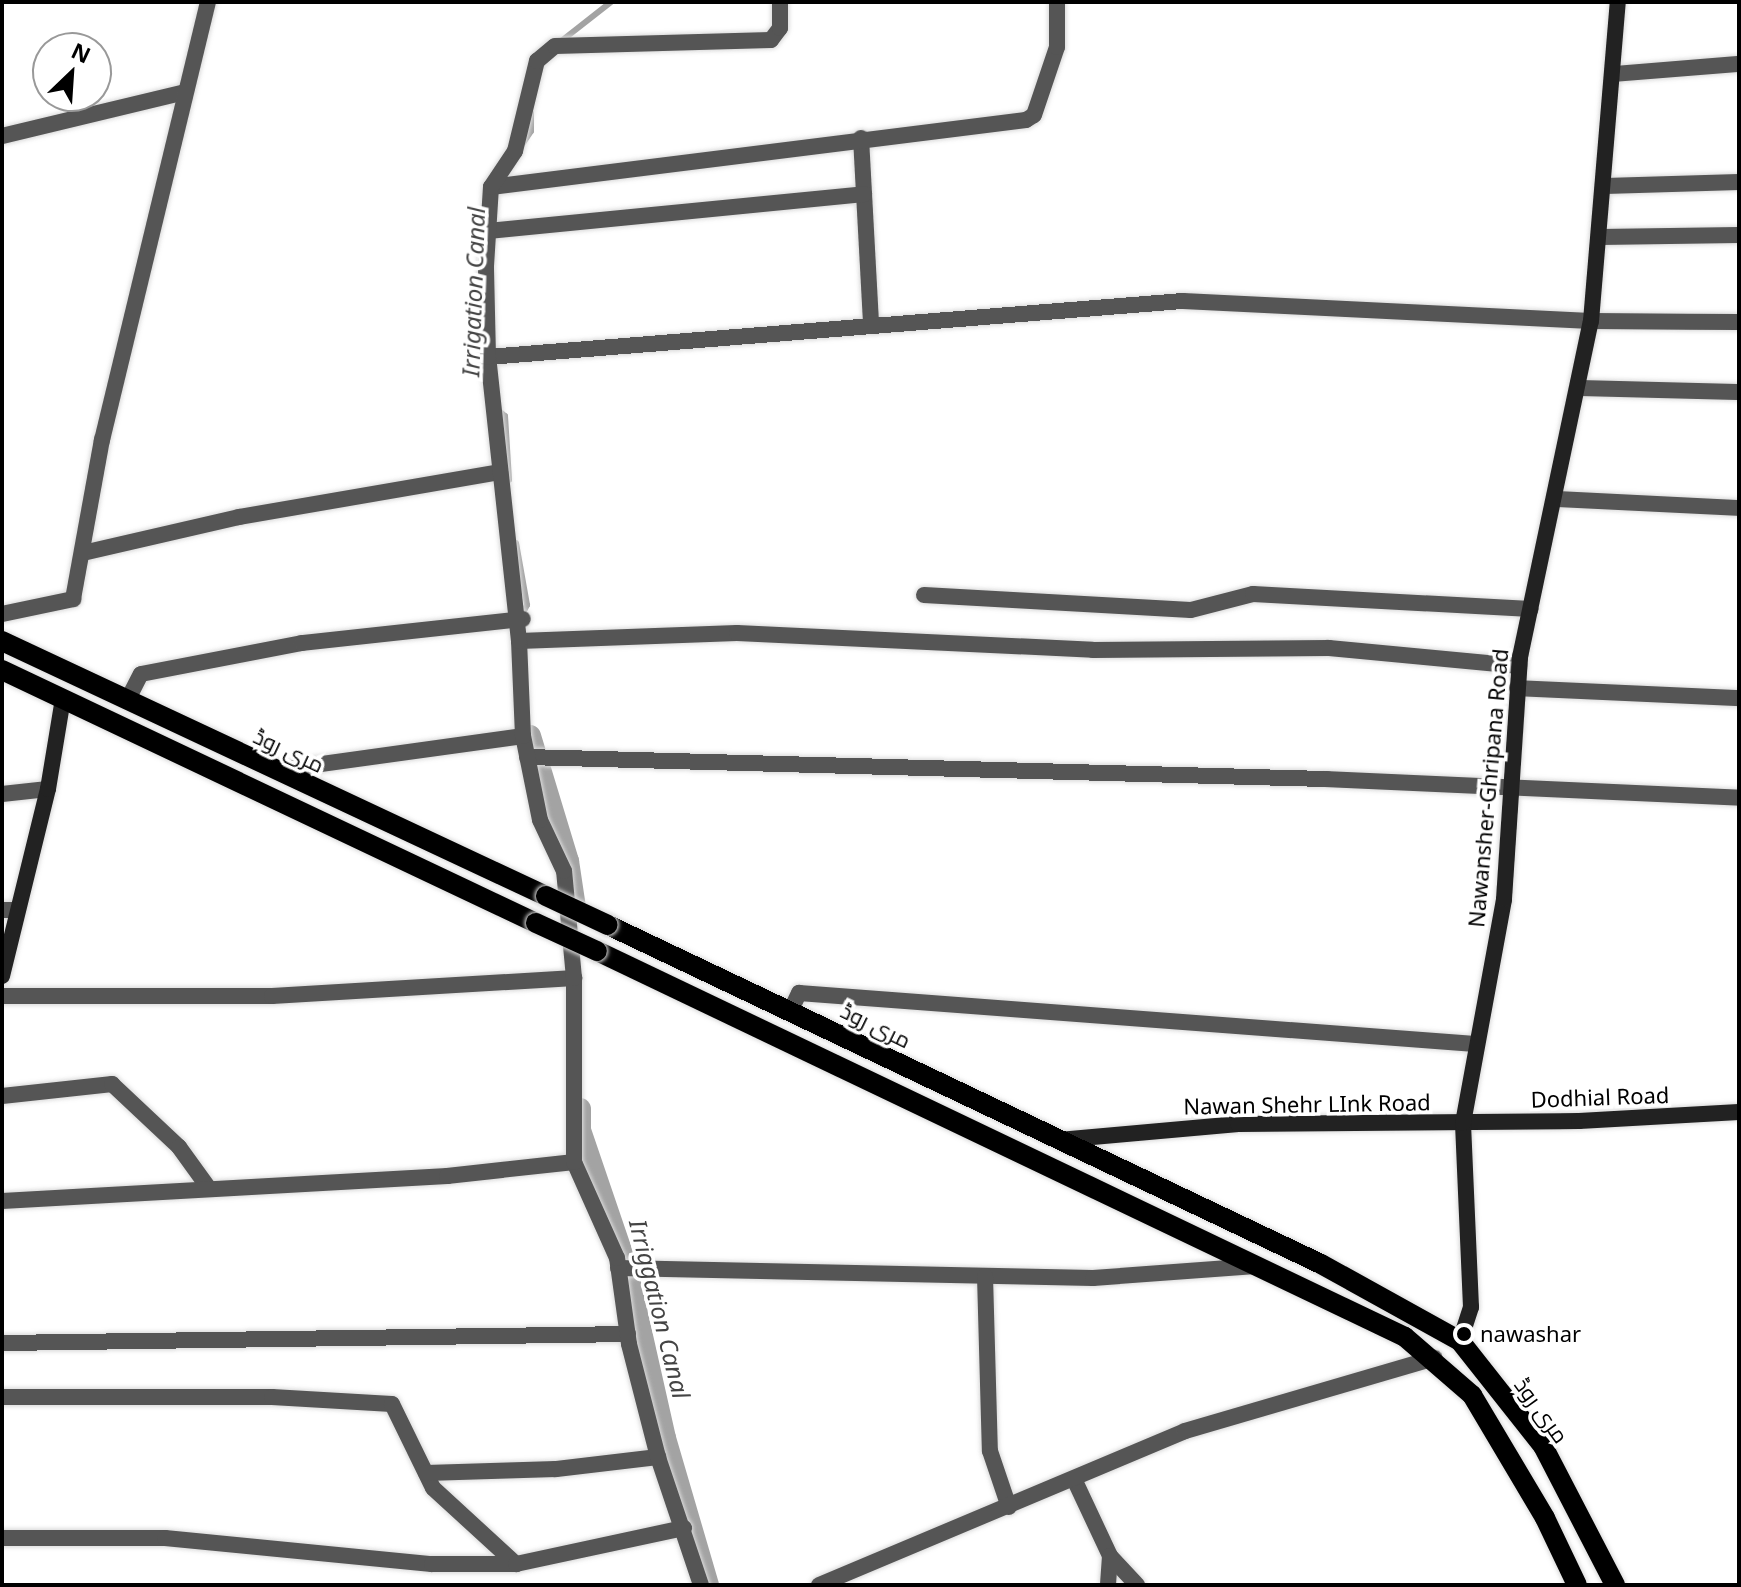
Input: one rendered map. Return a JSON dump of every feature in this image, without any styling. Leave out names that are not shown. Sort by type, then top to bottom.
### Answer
[{"type":"main road","name":"Nawansher-Ghripana Road","points":[[1460,1341],[1471,1307],[1463,1123],[1475,1044],[1504,899],[1519,666],[1591,321],[1605,186],[1618,2]]},
{"type":"main road","name":"مری روڈ","points":[[2,641],[791,1010],[1321,1264],[1460,1341],[1543,1446],[1615,1585]]},
{"type":"main road","points":[[2,670],[1405,1337],[1435,1358],[1472,1395],[1545,1518],[1577,1585]]},
{"type":"main road","points":[[2,976],[10,910],[48,789],[63,698]]},
{"type":"main road","points":[[247,785],[267,766]]},
{"type":"main road","name":"Dodhial Road","points":[[1463,1123],[1739,1112]]},
{"type":"main road","name":"Nawan Shehr LInk Road","points":[[1057,1140],[1238,1124],[1463,1123]]},
{"type":"street","points":[[2,614],[73,599],[102,440],[208,2]]},
{"type":"street","points":[[701,1585],[658,1457],[628,1334],[618,1268],[574,1162],[574,978],[564,871],[540,820],[523,736],[520,620],[488,357],[488,231],[491,187],[515,151],[537,61],[555,46],[771,40],[780,28],[780,2]]},
{"type":"street","points":[[491,187],[861,138],[1026,120],[1034,115],[1057,47],[1057,2]]},
{"type":"street","points":[[1614,74],[1739,64]]},
{"type":"street","points":[[2,136],[185,92]]},
{"type":"street","points":[[861,138],[871,325]]},
{"type":"street","points":[[1605,186],[1739,182]]},
{"type":"street","points":[[488,231],[864,194]]},
{"type":"street","points":[[1600,237],[1739,235]]},
{"type":"street","points":[[488,357],[1183,301],[1591,321],[1739,322]]},
{"type":"street","points":[[1578,388],[1739,392]]},
{"type":"street","points":[[83,553],[239,517],[500,472]]},
{"type":"street","points":[[1555,499],[1739,508]]},
{"type":"street","points":[[924,595],[1191,610],[1253,594],[1531,609]]},
{"type":"street","points":[[127,701],[141,674],[302,643],[520,620]]},
{"type":"street","points":[[519,641],[737,633],[1093,650],[1329,648],[1519,666]]},
{"type":"street","points":[[1517,688],[1739,698]]},
{"type":"street","points":[[267,766],[523,736]]},
{"type":"street","points":[[527,757],[1511,786],[1739,798]]},
{"type":"street","points":[[2,794],[48,789]]},
{"type":"street","points":[[2,996],[272,996],[574,978]]},
{"type":"street","points":[[791,1010],[799,993],[1475,1044]]},
{"type":"street","points":[[2,1096],[112,1084],[179,1147],[208,1187]]},
{"type":"street","points":[[2,1201],[208,1187],[447,1176],[574,1162]]},
{"type":"street","points":[[618,1268],[1093,1278],[1258,1266]]},
{"type":"street","points":[[985,1276],[990,1451],[1009,1507]]},
{"type":"street","points":[[2,1343],[628,1334]]},
{"type":"street","points":[[819,1585],[1185,1431],[1435,1358]]},
{"type":"street","points":[[2,1397],[272,1397],[392,1404],[433,1488],[516,1564]]},
{"type":"street","points":[[426,1473],[556,1469],[658,1457]]},
{"type":"street","points":[[1074,1479],[1110,1556],[1137,1585]]},
{"type":"street","points":[[2,1538],[165,1538],[432,1564],[516,1564],[684,1528]]},
{"type":"street","points":[[1108,1585],[1110,1556]]},
{"type":"waterway","name":"Irrigation Canal","points":[[560,42],[611,2]]},
{"type":"waterway","name":"Irrigation Canal","points":[[523,143],[531,131],[531,113]]},
{"type":"waterway","name":"Irrigation Canal","points":[[498,410],[505,416],[509,480]]},
{"type":"waterway","name":"Irrigation Canal","points":[[516,543],[527,605],[521,617]]},
{"type":"waterway","name":"Irriggation Canal","points":[[530,736],[568,861],[575,908]]},
{"type":"waterway","name":"Irriggation Canal","points":[[580,1109],[580,1130],[626,1265],[665,1438],[708,1585]]},
{"type":"place","name":"nawashar","points":[[1464,1334]]}]
